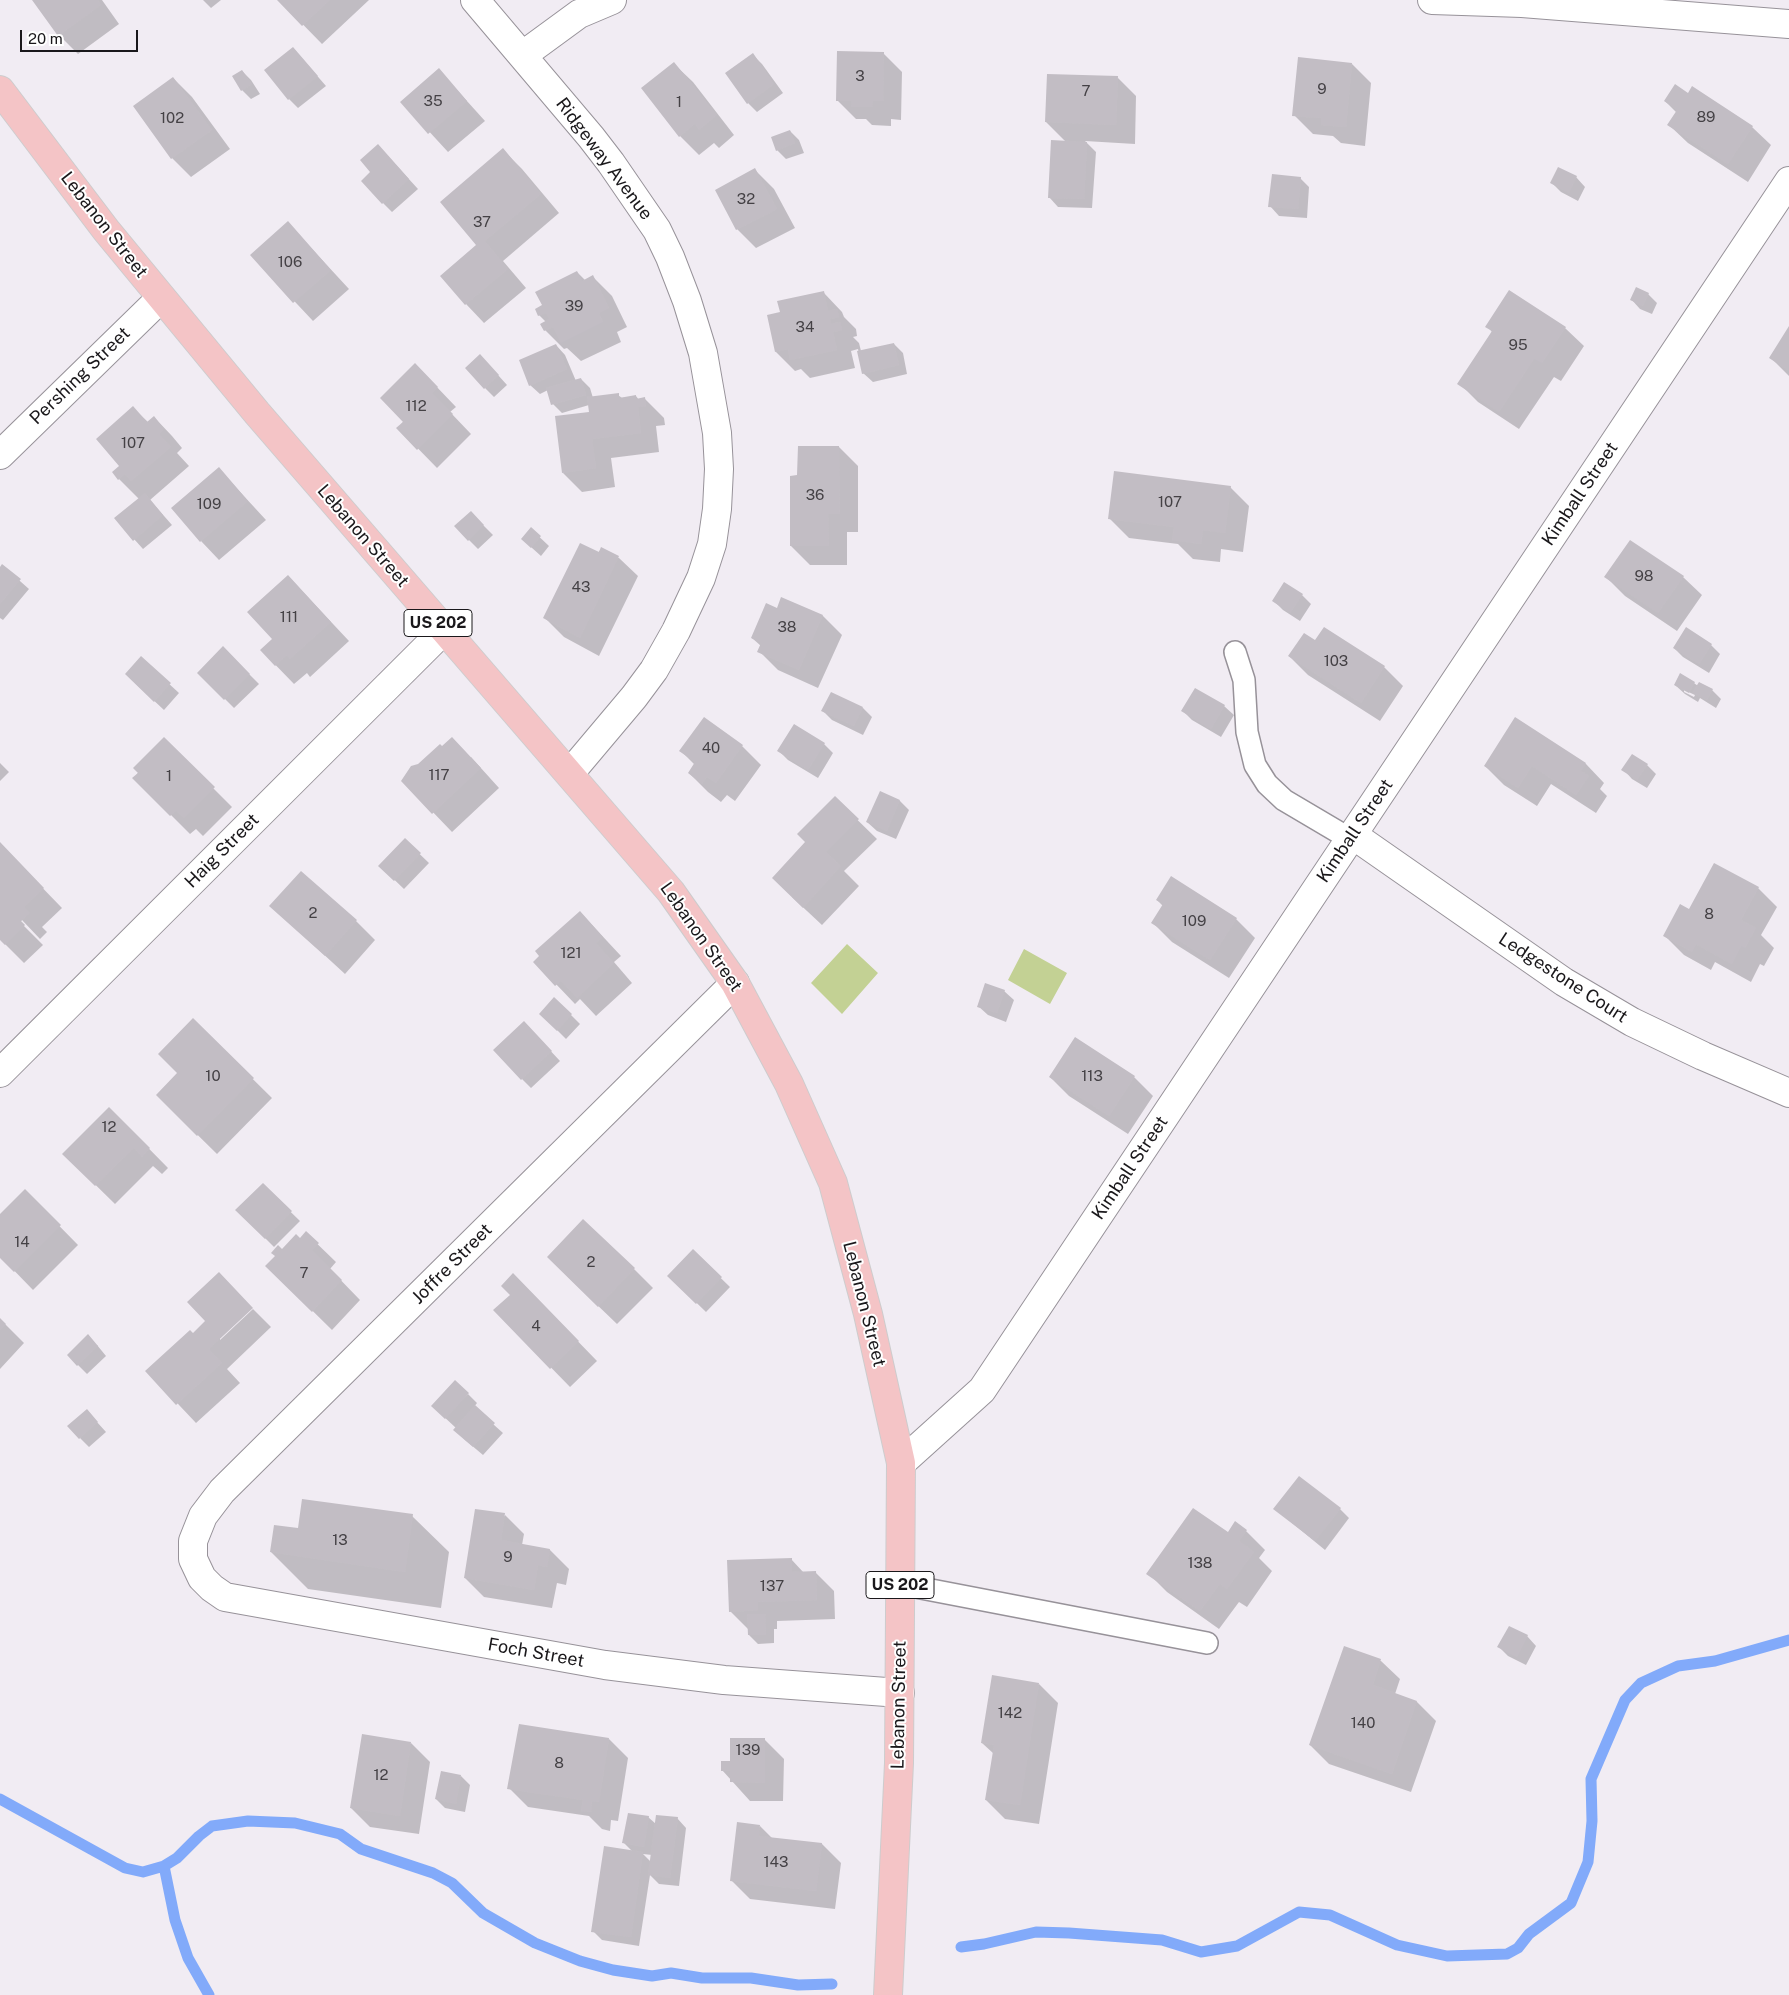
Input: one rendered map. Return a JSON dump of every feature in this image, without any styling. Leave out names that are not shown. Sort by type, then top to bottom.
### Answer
[{"type":"highway","name":"Lebanon Street","points":[[0,90],[83,200],[161,298],[257,413],[444,630],[570,772],[671,892],[735,983],[788,1084],[833,1183],[868,1314],[901,1463],[898,1783],[888,1995]]},
{"type":"street","name":"Ridgeway Avenue","points":[[475,0],[523,55],[611,163],[656,230],[670,257],[687,301],[702,353],[717,432],[719,469],[717,509],[712,544],[699,584],[654,670],[634,697],[570,772]]},
{"type":"street","points":[[523,55],[579,14],[612,0]]},
{"type":"street","points":[[1432,0],[1522,2],[1789,24]]},
{"type":"street","name":"Kimball Street","points":[[901,1463],[982,1390],[1789,181]]},
{"type":"street","name":"Pershing Street","points":[[0,455],[161,298]]},
{"type":"street","name":"Haig Street","points":[[0,1073],[444,630]]},
{"type":"street","name":"Ledgestone Court","points":[[1351,837],[1589,997],[1632,1022],[1685,1048],[1789,1093]]},
{"type":"street","name":"Joffre Street","points":[[193,1559],[193,1540],[203,1516],[222,1491],[735,983]]},
{"type":"street","name":"Foch Street","points":[[193,1559],[202,1578],[212,1588],[226,1597],[605,1666],[742,1682],[900,1693]]},
{"type":"lane","points":[[1235,652],[1244,680],[1247,732],[1255,766],[1267,784],[1284,800],[1351,837]]},
{"type":"lane","points":[[900,1584],[1206,1643]]},
{"type":"green space","points":[[847,944],[878,973],[842,1014],[811,983]]},
{"type":"green space","points":[[1024,949],[1067,973],[1050,1004],[1008,980]]},
{"type":"building","points":[[32,0],[98,0],[101,5],[58,36]]},
{"type":"building","points":[[277,0],[330,0],[302,26]]},
{"type":"building","points":[[293,47],[318,76],[288,100],[264,70]]},
{"type":"building","points":[[837,51],[884,52],[883,101],[873,101],[872,107],[851,107],[852,101],[836,101]]},
{"type":"building","points":[[753,53],[774,84],[747,104],[725,73]]},
{"type":"building","points":[[1298,57],[1352,63],[1346,127],[1321,125],[1321,118],[1292,116]]},
{"type":"building","points":[[674,62],[717,115],[699,130],[695,124],[679,137],[641,88]]},
{"type":"building","points":[[439,68],[467,101],[428,134],[400,102]]},
{"type":"building","points":[[242,70],[252,84],[241,91],[232,76]]},
{"type":"building","points":[[1047,74],[1118,76],[1116,125],[1045,122]]},
{"type":"building","points":[[173,77],[212,130],[171,159],[133,106]]},
{"type":"building","points":[[1675,84],[1688,93],[1692,86],[1753,126],[1728,164],[1667,125],[1677,110],[1664,101]]},
{"type":"building","points":[[790,130],[795,143],[776,151],[771,137]]},
{"type":"building","points":[[1051,140],[1087,142],[1084,199],[1048,198]]},
{"type":"building","points":[[378,144],[409,179],[382,204],[361,181],[370,172],[360,160]]},
{"type":"building","points":[[503,148],[541,194],[485,241],[508,269],[465,305],[440,276],[476,245],[440,202]]},
{"type":"building","points":[[1558,167],[1577,176],[1569,193],[1550,183]]},
{"type":"building","points":[[755,168],[777,209],[736,230],[715,190]]},
{"type":"building","points":[[1272,174],[1301,177],[1298,209],[1268,207]]},
{"type":"building","points":[[288,221],[331,270],[293,303],[250,255]]},
{"type":"building","points":[[577,271],[582,281],[593,275],[609,308],[599,313],[603,322],[561,343],[553,327],[544,331],[540,324],[549,319],[546,313],[538,316],[535,309],[542,305],[535,292]]},
{"type":"building","points":[[1636,287],[1649,293],[1643,306],[1630,300]]},
{"type":"building","points":[[1509,290],[1566,327],[1542,363],[1534,359],[1499,412],[1457,384],[1492,331],[1485,327]]},
{"type":"building","points":[[824,291],[828,311],[837,309],[839,317],[830,319],[831,324],[840,322],[842,330],[833,332],[837,350],[790,360],[788,349],[775,352],[767,315],[780,312],[777,301]]},
{"type":"building","points":[[1789,326],[1789,371],[1769,358]]},
{"type":"building","points":[[894,343],[899,365],[862,374],[857,351]]},
{"type":"building","points":[[556,344],[567,369],[529,386],[519,360]]},
{"type":"building","points":[[480,354],[499,375],[484,389],[465,368]]},
{"type":"building","points":[[415,363],[438,387],[432,393],[453,414],[417,450],[396,428],[403,422],[380,398]]},
{"type":"building","points":[[581,378],[586,395],[551,405],[546,388]]},
{"type":"building","points":[[619,393],[619,398],[636,395],[636,399],[645,397],[646,406],[638,407],[641,433],[592,439],[596,468],[562,473],[555,416],[589,412],[587,397]]},
{"type":"building","points":[[133,406],[147,422],[154,416],[164,429],[159,434],[171,447],[131,481],[125,474],[118,480],[112,472],[119,466],[96,439]]},
{"type":"building","points":[[798,446],[839,446],[840,514],[828,514],[829,546],[790,546],[790,476],[797,475]]},
{"type":"building","points":[[219,467],[248,501],[200,542],[171,508]]},
{"type":"building","points":[[1114,471],[1231,486],[1225,533],[1203,530],[1201,544],[1172,540],[1174,527],[1108,519]]},
{"type":"building","points":[[145,493],[163,515],[133,541],[114,518]]},
{"type":"building","points":[[471,511],[484,525],[468,541],[454,526]]},
{"type":"building","points":[[531,527],[541,536],[531,548],[521,539]]},
{"type":"building","points":[[1630,540],[1684,576],[1658,613],[1604,577]]},
{"type":"building","points":[[580,543],[599,552],[601,547],[619,556],[580,638],[543,618]]},
{"type":"building","points":[[2,564],[21,579],[0,604],[0,567]]},
{"type":"building","points":[[288,575],[331,622],[290,659],[287,655],[275,666],[260,650],[272,639],[247,612]]},
{"type":"building","points":[[1284,582],[1303,594],[1290,613],[1272,601]]},
{"type":"building","points":[[781,597],[823,615],[799,670],[757,652],[761,643],[751,638],[766,603],[777,608]]},
{"type":"building","points":[[1324,627],[1385,666],[1361,703],[1288,656],[1304,633],[1315,640]]},
{"type":"building","points":[[1686,627],[1712,644],[1699,664],[1673,648]]},
{"type":"building","points":[[223,646],[250,674],[224,700],[197,673]]},
{"type":"building","points":[[141,656],[171,683],[154,702],[125,674]]},
{"type":"building","points":[[1680,673],[1695,682],[1689,693],[1674,685]]},
{"type":"building","points":[[1699,682],[1713,689],[1707,700],[1692,693]]},
{"type":"building","points":[[1195,688],[1225,705],[1211,729],[1181,711]]},
{"type":"building","points":[[831,692],[863,707],[854,726],[821,711]]},
{"type":"building","points":[[704,717],[743,745],[716,783],[707,777],[702,784],[688,773],[695,762],[679,751]]},
{"type":"building","points":[[1515,717],[1586,763],[1581,771],[1589,776],[1576,795],[1532,766],[1518,788],[1484,766]]},
{"type":"building","points":[[794,724],[825,743],[808,770],[777,751]]},
{"type":"building","points":[[164,737],[215,787],[184,818],[176,811],[170,816],[132,778],[138,773],[133,768]]},
{"type":"building","points":[[452,737],[481,768],[432,814],[401,781],[411,766],[418,764],[440,744],[442,746]]},
{"type":"building","points":[[1632,754],[1648,764],[1637,780],[1621,770]]},
{"type":"building","points":[[880,791],[900,800],[887,831],[866,822]]},
{"type":"building","points":[[835,796],[859,819],[826,852],[841,866],[803,908],[772,878],[805,842],[797,834]]},
{"type":"building","points":[[405,838],[421,853],[394,881],[378,866]]},
{"type":"building","points":[[0,842],[44,888],[24,907],[30,913],[21,921],[25,925],[5,945],[0,940]]},
{"type":"building","points":[[1714,863],[1759,887],[1741,920],[1756,928],[1745,948],[1741,946],[1732,964],[1696,944],[1692,952],[1663,936],[1680,904],[1689,909]]},
{"type":"building","points":[[301,871],[357,920],[325,956],[269,906]]},
{"type":"building","points":[[1171,876],[1237,918],[1210,960],[1151,923],[1163,904],[1156,900]]},
{"type":"building","points":[[580,911],[603,937],[596,943],[614,963],[577,998],[561,981],[555,986],[533,962],[539,956],[535,951]]},
{"type":"building","points":[[985,983],[1005,990],[997,1013],[977,1007]]},
{"type":"building","points":[[554,997],[572,1014],[557,1031],[539,1014]]},
{"type":"building","points":[[193,1018],[254,1078],[197,1136],[156,1095],[177,1073],[158,1054]]},
{"type":"building","points":[[524,1021],[552,1051],[521,1080],[493,1050]]},
{"type":"building","points":[[1075,1037],[1135,1076],[1109,1116],[1049,1077]]},
{"type":"building","points":[[109,1107],[150,1148],[142,1157],[134,1148],[95,1186],[62,1154]]},
{"type":"building","points":[[263,1183],[292,1211],[265,1239],[235,1210]]},
{"type":"building","points":[[25,1189],[61,1225],[14,1272],[0,1258],[0,1214]]},
{"type":"building","points":[[583,1219],[635,1268],[598,1307],[547,1257]]},
{"type":"building","points":[[306,1231],[319,1243],[312,1250],[342,1280],[312,1312],[265,1266],[275,1256],[271,1253],[278,1245],[282,1249],[296,1234],[300,1238]]},
{"type":"building","points":[[693,1249],[722,1277],[696,1304],[667,1276]]},
{"type":"building","points":[[219,1272],[253,1308],[209,1349],[222,1363],[176,1405],[145,1371],[190,1330],[193,1333],[205,1321],[187,1302]]},
{"type":"building","points":[[513,1273],[579,1341],[550,1369],[493,1310],[510,1295],[501,1286]]},
{"type":"building","points":[[0,1318],[6,1324],[0,1330]]},
{"type":"building","points":[[88,1334],[98,1346],[77,1366],[67,1355]]},
{"type":"building","points":[[455,1380],[469,1393],[445,1419],[431,1406]]},
{"type":"building","points":[[475,1405],[495,1423],[473,1447],[453,1430]]},
{"type":"building","points":[[87,1409],[98,1422],[79,1439],[67,1426]]},
{"type":"building","points":[[1299,1476],[1341,1508],[1315,1541],[1273,1509]]},
{"type":"building","points":[[302,1499],[413,1514],[405,1572],[270,1552],[274,1525],[298,1528]]},
{"type":"building","points":[[1193,1508],[1228,1532],[1235,1521],[1247,1530],[1239,1541],[1254,1552],[1227,1589],[1220,1584],[1200,1611],[1146,1574]]},
{"type":"building","points":[[475,1509],[505,1513],[501,1540],[550,1549],[547,1567],[538,1565],[534,1590],[464,1578]]},
{"type":"building","points":[[792,1558],[792,1572],[816,1571],[817,1600],[758,1602],[758,1610],[729,1612],[727,1560]]},
{"type":"building","points":[[747,1614],[765,1614],[766,1635],[748,1635]]},
{"type":"building","points":[[1509,1626],[1528,1635],[1517,1657],[1497,1647]]},
{"type":"building","points":[[1344,1646],[1381,1659],[1373,1685],[1417,1701],[1392,1774],[1309,1745]]},
{"type":"building","points":[[992,1675],[1039,1683],[1020,1805],[985,1800],[994,1745],[981,1743]]},
{"type":"building","points":[[519,1724],[609,1738],[599,1802],[592,1801],[591,1812],[581,1811],[583,1800],[507,1789]]},
{"type":"building","points":[[362,1734],[411,1742],[400,1816],[350,1808]]},
{"type":"building","points":[[730,1738],[765,1738],[765,1783],[730,1782],[730,1771],[721,1771],[721,1761],[730,1761]]},
{"type":"building","points":[[441,1771],[461,1775],[456,1804],[435,1799]]},
{"type":"building","points":[[628,1813],[649,1816],[644,1847],[622,1843]]},
{"type":"building","points":[[656,1815],[678,1817],[670,1878],[648,1875]]},
{"type":"building","points":[[737,1822],[760,1825],[759,1836],[822,1843],[816,1891],[730,1881]]},
{"type":"building","points":[[604,1846],[643,1852],[631,1937],[591,1932]]},
{"type":"waterway","points":[[961,1947],[984,1944],[1036,1932],[1162,1940],[1201,1952],[1237,1946],[1299,1912],[1330,1915],[1397,1945],[1447,1956],[1507,1954],[1518,1948],[1529,1934],[1571,1903],[1588,1862],[1592,1821],[1591,1779],[1625,1700],[1641,1683],[1678,1666],[1715,1661],[1789,1640]]},
{"type":"waterway","points":[[0,1799],[125,1868],[143,1872],[164,1866],[177,1858],[212,1826],[248,1821],[295,1823],[340,1834],[361,1849],[433,1873],[452,1883],[483,1913],[535,1943],[580,1961],[613,1970],[652,1976],[671,1973],[702,1978],[751,1978],[798,1985],[832,1984]]},
{"type":"waterway","points":[[164,1866],[175,1920],[188,1958],[209,1995]]}]
